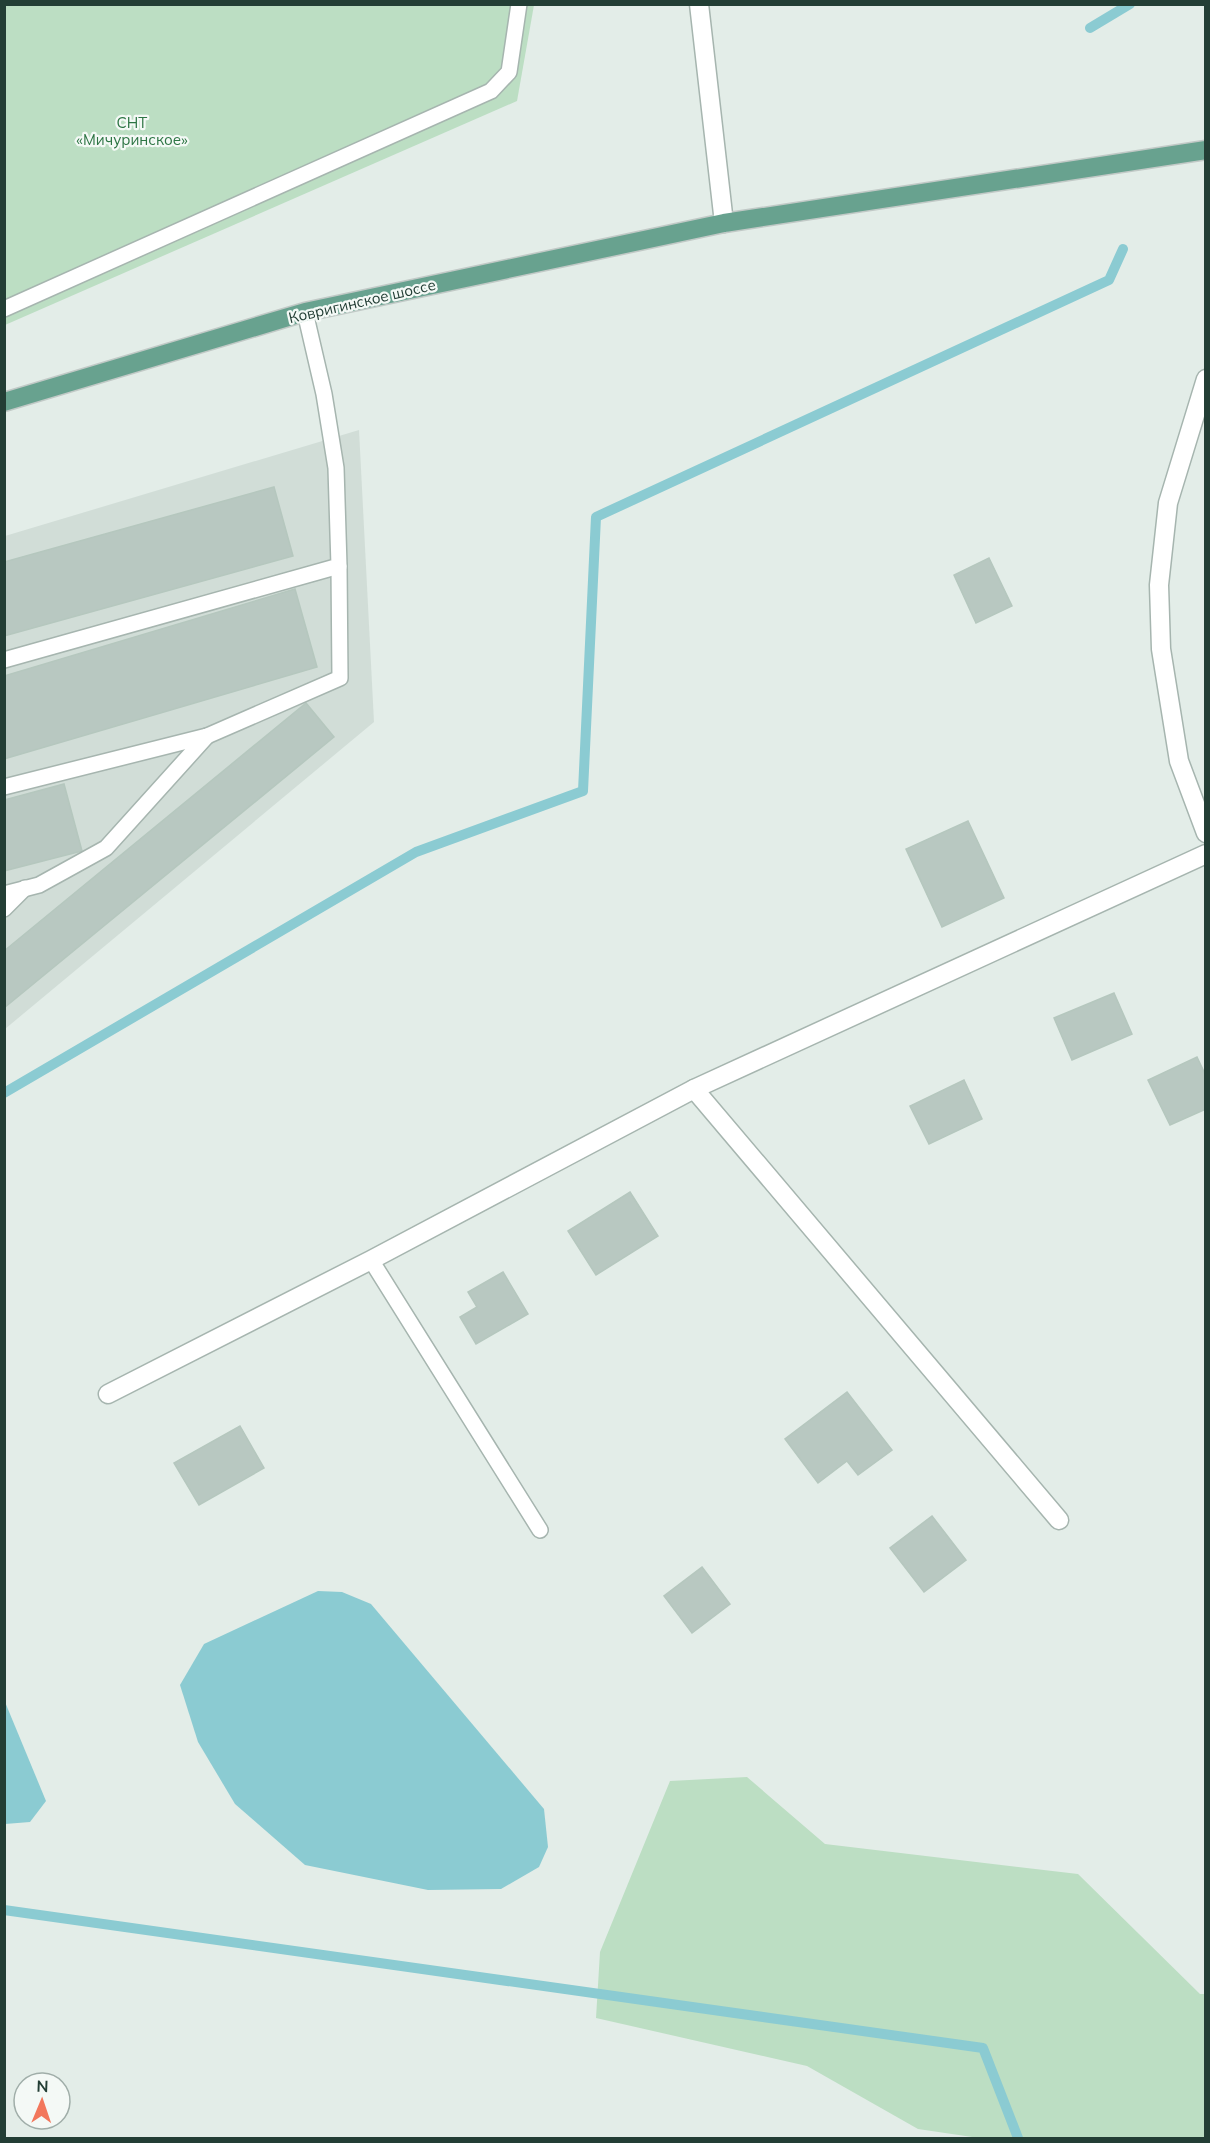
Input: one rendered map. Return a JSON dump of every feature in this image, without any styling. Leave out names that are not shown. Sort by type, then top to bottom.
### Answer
[{"type":"main road","name":"Ковригинское шоссе","points":[[4,402],[305,312],[724,223],[1206,150]]},
{"type":"street","points":[[699,4],[724,223]]},
{"type":"street","points":[[1206,379],[1168,504],[1160,585],[1161,650],[1179,761],[1206,833]]},
{"type":"street","points":[[108,1394],[371,1260],[694,1089],[1206,854]]},
{"type":"street","points":[[694,1089],[1059,1520]]},
{"type":"lane","points":[[4,309],[491,92],[509,72],[519,4]]},
{"type":"lane","points":[[4,787],[207,736],[340,678],[336,468],[324,394],[305,312]]},
{"type":"lane","points":[[4,660],[339,566]]},
{"type":"lane","points":[[4,894],[39,885],[106,848],[207,736]]},
{"type":"lane","points":[[4,909],[25,888]]},
{"type":"lane","points":[[371,1260],[540,1530]]},
{"type":"shaded area","points":[[359,430],[374,722],[5,1029],[5,536]]},
{"type":"green space","name":"СНТ «Мичуринское»","points":[[5,5],[534,5],[517,101],[5,325]]},
{"type":"green space","points":[[747,1777],[825,1844],[1078,1874],[1200,1994],[1205,1994],[1205,2138],[979,2138],[918,2129],[807,2066],[596,2018],[600,1952],[670,1781]]},
{"type":"water","points":[[318,1591],[342,1592],[371,1604],[544,1809],[548,1847],[539,1867],[501,1889],[428,1890],[305,1865],[235,1804],[198,1742],[180,1685],[204,1644]]},
{"type":"water","points":[[5,1702],[46,1801],[30,1822],[5,1824]]},
{"type":"building","points":[[274,487],[293,556],[4,636],[4,562]]},
{"type":"building","points":[[989,558],[1012,606],[976,623],[954,575]]},
{"type":"building","points":[[295,589],[317,667],[4,759],[4,676]]},
{"type":"building","points":[[306,703],[334,737],[4,1008],[4,951]]},
{"type":"building","points":[[64,784],[82,851],[4,871],[4,800]]},
{"type":"building","points":[[968,821],[1004,898],[942,927],[906,849]]},
{"type":"building","points":[[1114,993],[1132,1034],[1072,1060],[1054,1018]]},
{"type":"building","points":[[1197,1057],[1206,1076],[1206,1109],[1170,1125],[1148,1080]]},
{"type":"building","points":[[964,1080],[982,1119],[929,1144],[910,1106]]},
{"type":"building","points":[[630,1192],[658,1236],[596,1275],[568,1231]]},
{"type":"building","points":[[503,1272],[528,1314],[476,1344],[460,1317],[477,1307],[468,1292]]},
{"type":"building","points":[[847,1392],[892,1450],[858,1475],[847,1461],[818,1483],[785,1439]]},
{"type":"building","points":[[240,1426],[264,1468],[199,1505],[174,1463]]},
{"type":"building","points":[[932,1516],[966,1560],[924,1592],[890,1548]]},
{"type":"building","points":[[702,1567],[730,1604],[692,1633],[664,1596]]},
{"type":"waterway","points":[[1090,28],[1130,4]]},
{"type":"waterway","points":[[4,1093],[416,852],[583,791],[596,517],[1109,280],[1123,249]]},
{"type":"waterway","points":[[4,1910],[983,2048],[1018,2138]]}]
